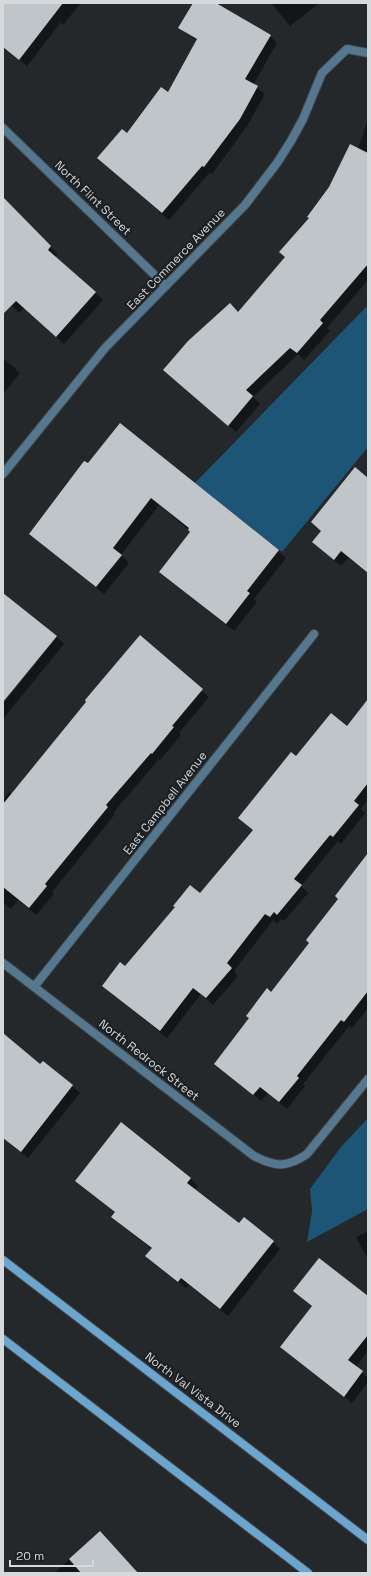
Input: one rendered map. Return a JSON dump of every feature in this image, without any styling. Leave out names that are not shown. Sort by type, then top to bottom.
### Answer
[{"type":"main road","name":"North Val Vista Drive","points":[[3,1260],[368,1540]]},
{"type":"main road","points":[[3,1339],[308,1573]]},
{"type":"street","name":"East Commerce Avenue","points":[[3,474],[105,348],[245,205],[261,185],[277,163],[303,119],[322,73],[347,49],[368,53]]},
{"type":"street","name":"North Flint Street","points":[[3,128],[166,286]]},
{"type":"street","name":"East Campbell Avenue","points":[[34,987],[314,634]]},
{"type":"street","name":"North Redrock Street","points":[[3,963],[254,1156],[275,1165],[286,1165],[297,1161],[316,1145],[368,1079]]},
{"type":"shaded area","points":[[368,305],[368,447],[282,552],[195,483]]},
{"type":"shaded area","points":[[368,1118],[368,1209],[307,1242],[312,1211],[310,1189],[341,1147]]},
{"type":"building","points":[[3,3],[63,3],[19,60],[3,47]]},
{"type":"building","points":[[193,3],[216,3],[271,35],[245,79],[258,86],[240,119],[204,167],[202,166],[162,213],[97,158],[122,129],[127,133],[161,87],[168,92],[197,39],[178,28]]},
{"type":"building","points":[[350,144],[368,153],[368,264],[320,320],[323,323],[297,353],[290,348],[246,390],[253,396],[228,426],[163,370],[188,341],[230,303],[238,312],[285,257],[279,252],[309,218],[307,217],[329,187]]},
{"type":"building","points":[[3,197],[51,246],[48,250],[96,292],[56,337],[16,301],[3,314]]},
{"type":"building","points":[[120,423],[279,550],[247,591],[250,593],[226,624],[159,572],[190,532],[188,530],[189,528],[151,498],[113,548],[122,555],[96,587],[29,534],[84,461],[88,463]]},
{"type":"building","points":[[355,467],[368,478],[368,573],[341,551],[334,560],[312,542],[321,531],[311,522]]},
{"type":"building","points":[[3,593],[57,636],[3,702]]},
{"type":"building","points":[[140,635],[203,689],[172,726],[174,727],[152,754],[151,753],[106,805],[108,807],[45,884],[47,886],[29,908],[3,887],[3,804],[86,702],[85,700]]},
{"type":"building","points":[[368,699],[368,783],[354,801],[359,805],[333,837],[330,835],[294,879],[302,885],[277,915],[274,912],[270,917],[265,914],[227,963],[232,968],[206,998],[193,988],[160,1031],[102,986],[120,962],[125,966],[175,907],[173,906],[190,885],[200,893],[253,830],[238,818],[291,752],[296,756],[331,713],[347,726]]},
{"type":"building","points":[[368,853],[368,991],[344,1022],[341,1020],[297,1076],[299,1078],[279,1102],[260,1087],[253,1095],[214,1064],[249,1018],[246,1016],[267,988],[271,992],[309,943],[306,940],[338,899],[335,896]]},
{"type":"building","points":[[3,1033],[40,1064],[43,1061],[73,1085],[21,1152],[3,1138]]},
{"type":"building","points":[[121,1122],[191,1178],[187,1183],[239,1223],[244,1217],[274,1241],[220,1309],[181,1278],[178,1282],[145,1256],[152,1248],[111,1217],[115,1212],[75,1181]]},
{"type":"building","points":[[319,1258],[368,1296],[368,1335],[348,1360],[363,1371],[344,1397],[280,1347],[312,1306],[293,1291]]},
{"type":"building","points":[[100,1531],[138,1573],[81,1573],[69,1559]]}]
